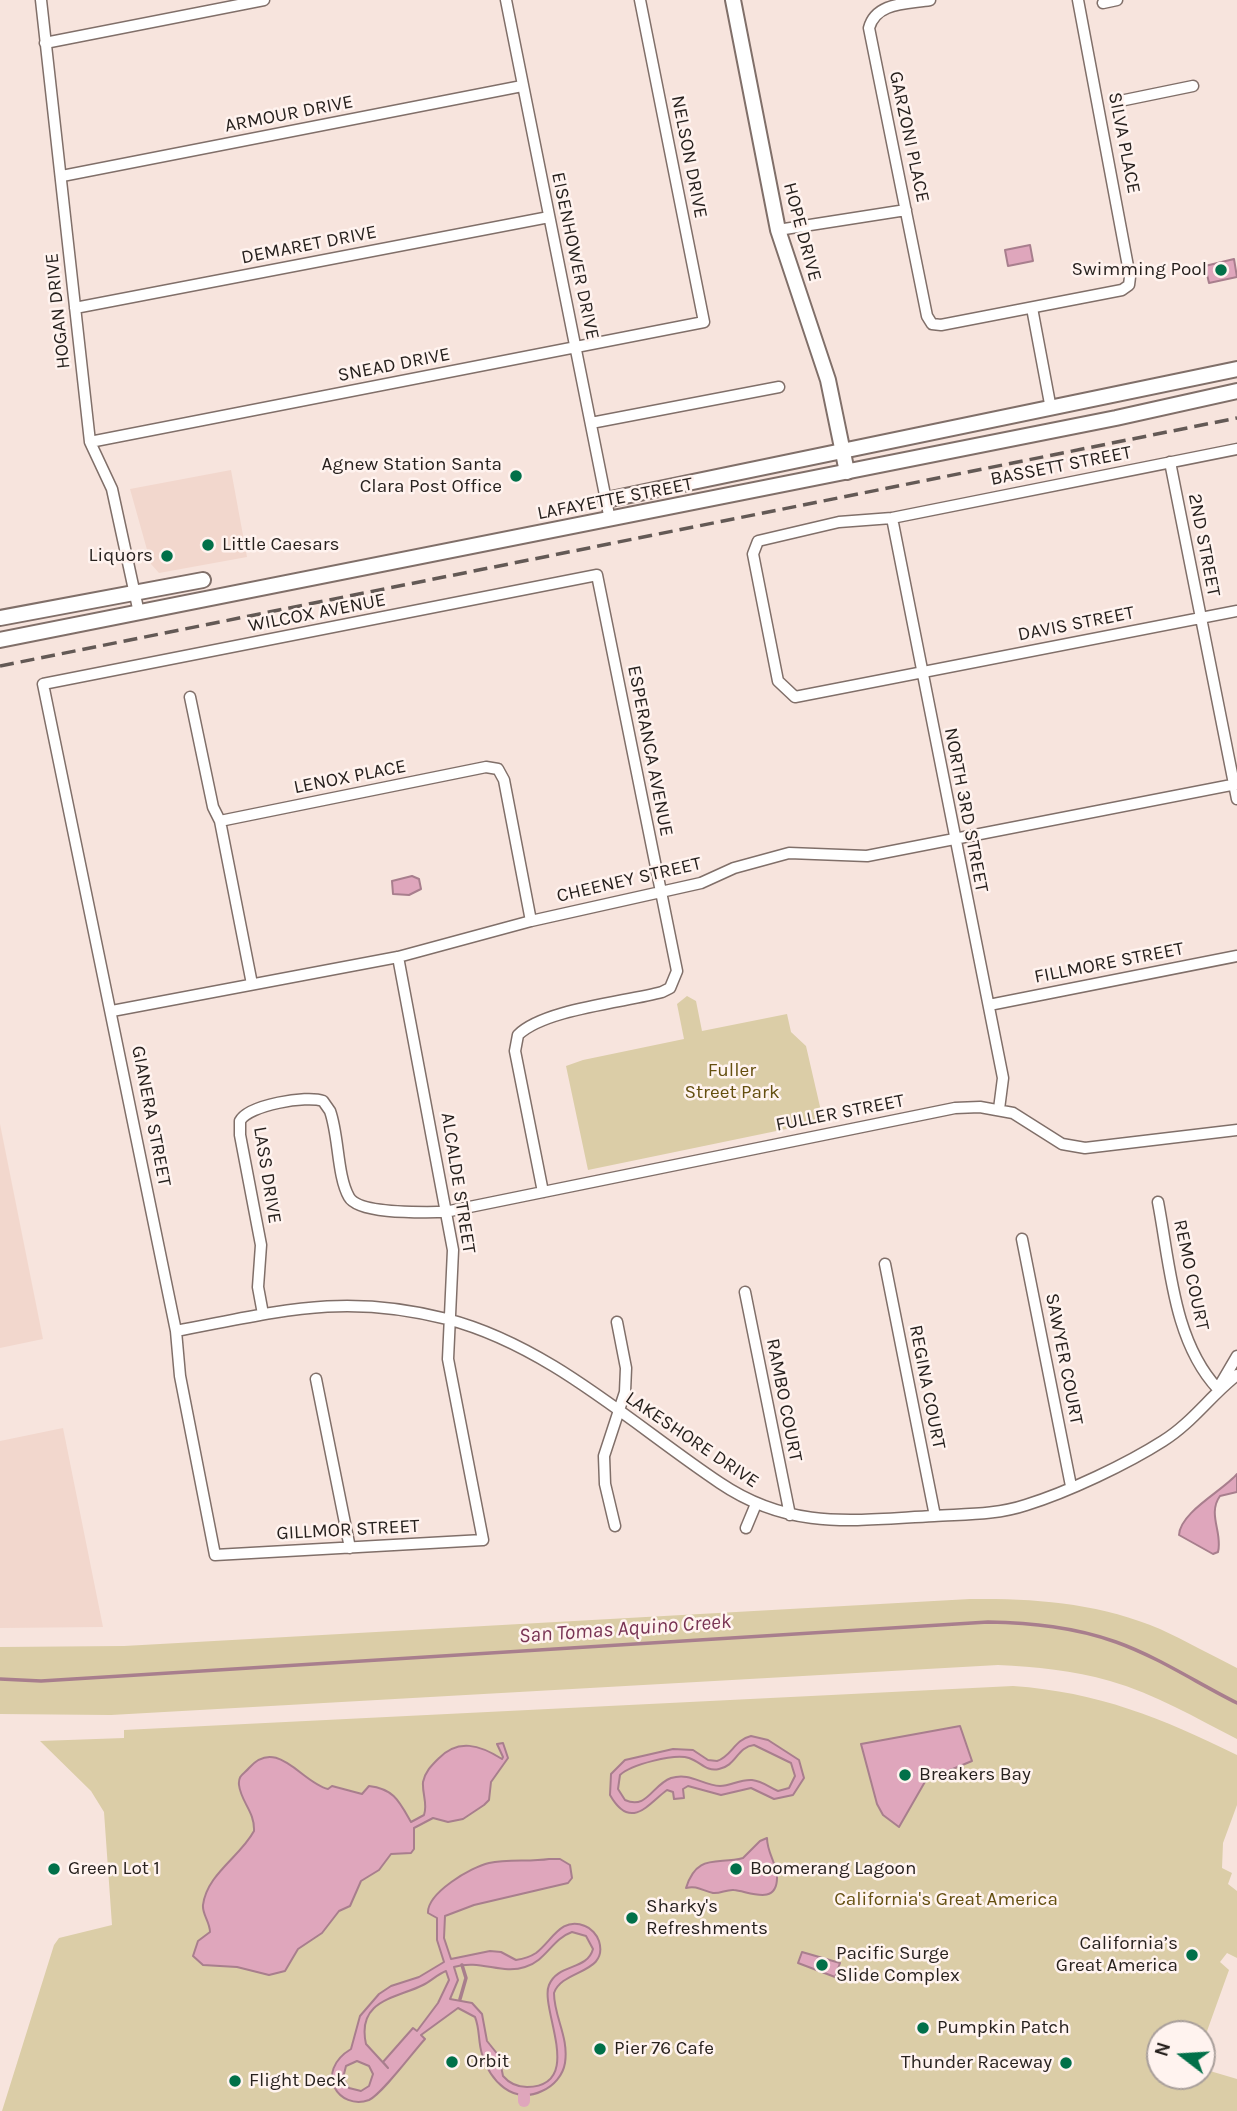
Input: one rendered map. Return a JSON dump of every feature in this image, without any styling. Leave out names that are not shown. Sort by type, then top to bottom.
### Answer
[{"type":"main road","name":"HOPE DRIVE","points":[[733,0],[778,230],[828,380],[847,472]]},
{"type":"main road","name":"LAFAYETTE STREET","points":[[606,500],[1237,369]]},
{"type":"main road","name":"LAFAYETTE STREET","points":[[0,640],[610,520],[1237,391]]},
{"type":"main road","points":[[0,618],[203,580]]},
{"type":"street","name":"HOGAN DRIVE","points":[[41,0],[90,442],[111,489],[139,613]]},
{"type":"street","points":[[45,43],[264,0]]},
{"type":"street","name":"EISENHOWER DRIVE","points":[[506,0],[610,520]]},
{"type":"street","name":"NELSON DRIVE","points":[[640,0],[705,322]]},
{"type":"street","name":"GARZONI PLACE","points":[[930,0],[878,10],[872,17],[869,28],[927,316],[932,324],[941,325],[1032,308]]},
{"type":"street","name":"SILVA PLACE","points":[[1032,308],[1122,290],[1129,285],[1130,277],[1078,0]]},
{"type":"street","points":[[1103,3],[1117,0]]},
{"type":"street","name":"ARMOUR DRIVE","points":[[62,176],[522,86]]},
{"type":"street","points":[[1120,100],[1193,86]]},
{"type":"street","points":[[778,230],[906,209]]},
{"type":"street","name":"DEMARET DRIVE","points":[[75,308],[549,217]]},
{"type":"street","points":[[1032,308],[1051,409]]},
{"type":"street","name":"SNEAD DRIVE","points":[[90,442],[705,322]]},
{"type":"street","points":[[591,423],[779,387]]},
{"type":"street","name":"BASSETT STREET","points":[[921,671],[795,697],[788,693],[778,681],[754,569],[753,554],[758,541],[839,522],[892,518],[1237,449]]},
{"type":"street","name":"2ND STREET","points":[[1170,462],[1237,799]]},
{"type":"street","name":"NORTH 3RD STREET","points":[[892,518],[953,839],[1003,1078],[999,1109]]},
{"type":"street","name":"WILCOX AVENUE","points":[[43,684],[597,575]]},
{"type":"street","name":"ESPERANCA AVENUE","points":[[543,1192],[515,1051],[518,1035],[531,1025],[570,1012],[654,995],[670,988],[677,971],[597,575]]},
{"type":"street","name":"DAVIS STREET","points":[[921,671],[1237,611]]},
{"type":"street","name":"GIANERA STREET","points":[[43,684],[176,1331],[180,1376],[215,1555]]},
{"type":"street","points":[[190,696],[213,807],[220,821],[252,984]]},
{"type":"street","name":"LENOX PLACE","points":[[220,821],[486,767],[498,769],[504,780],[531,921]]},
{"type":"street","name":"CHEENEY STREET","points":[[111,1012],[398,957],[531,921],[701,883],[734,868],[789,853],[867,856],[1236,784]]},
{"type":"street","name":"FILLMORE STREET","points":[[989,1005],[1237,956]]},
{"type":"street","name":"ALCALDE STREET","points":[[398,957],[438,1160],[454,1266],[448,1320],[448,1359],[483,1540]]},
{"type":"street","name":"LASS DRIVE","points":[[263,1314],[258,1287],[261,1245],[239,1128],[246,1112],[309,1098],[323,1101],[332,1117],[346,1190],[354,1203],[366,1208],[445,1212]]},
{"type":"street","name":"FULLER STREET","points":[[445,1212],[955,1108],[999,1109],[1013,1113],[1062,1144],[1085,1148],[1237,1130]]},
{"type":"street","name":"REMO COURT","points":[[1158,1202],[1185,1335],[1199,1364],[1218,1389]]},
{"type":"street","name":"SAWYER COURT","points":[[1022,1239],[1071,1486]]},
{"type":"street","name":"REGINA COURT","points":[[885,1264],[935,1516]]},
{"type":"street","name":"RAMBO COURT","points":[[745,1292],[790,1515]]},
{"type":"street","name":"LAKESHORE DRIVE","points":[[176,1331],[306,1306],[353,1305],[399,1310],[448,1320],[491,1334],[529,1352],[720,1484],[756,1504],[790,1515],[845,1522],[1011,1510],[1071,1486],[1166,1439],[1190,1420],[1218,1389],[1237,1375]]},
{"type":"street","points":[[615,1526],[605,1484],[604,1455],[625,1392],[626,1367],[617,1322]]},
{"type":"street","name":"LAKESHORE DRIVE","points":[[1218,1389],[1231,1362],[1237,1356]]},
{"type":"street","points":[[316,1379],[350,1548]]},
{"type":"street","points":[[746,1528],[756,1504]]},
{"type":"street","name":"GILLMOR STREET","points":[[215,1555],[483,1540]]},
{"type":"shaded area","points":[[1030,245],[1033,261],[1008,266],[1005,250]]},
{"type":"shaded area","name":"Swimming Pool","points":[[1234,259],[1237,277],[1209,283],[1205,266]]},
{"type":"shaded area","points":[[231,470],[247,557],[159,573],[151,564],[130,489]]},
{"type":"shaded area","points":[[412,876],[419,879],[421,889],[409,895],[393,894],[392,881]]},
{"type":"shaded area","points":[[0,1124],[43,1339],[0,1348]]},
{"type":"shaded area","points":[[63,1428],[103,1627],[0,1628],[0,1441]]},
{"type":"shaded area","points":[[1237,1474],[1237,1492],[1220,1496],[1216,1503],[1218,1552],[1213,1554],[1179,1535],[1181,1526],[1194,1510]]},
{"type":"shaded area","name":"Breakers Bay","points":[[960,1726],[972,1761],[926,1780],[899,1827],[883,1815],[877,1804],[861,1744]]},
{"type":"shaded area","points":[[751,1736],[768,1740],[799,1760],[804,1778],[793,1795],[774,1799],[751,1788],[721,1795],[688,1786],[683,1789],[684,1798],[674,1799],[673,1792],[667,1790],[647,1807],[633,1813],[625,1812],[610,1795],[611,1774],[625,1760],[673,1749],[693,1750],[708,1760],[717,1761]],"holes":[[[754,1745],[791,1763],[795,1776],[789,1788],[778,1791],[752,1780],[720,1786],[684,1777],[664,1781],[639,1802],[625,1800],[618,1789],[620,1775],[643,1764],[682,1757],[714,1770],[725,1767],[744,1749]]]},
{"type":"shaded area","points":[[503,1743],[508,1758],[491,1782],[489,1800],[463,1819],[448,1822],[433,1818],[414,1828],[414,1849],[411,1853],[391,1854],[379,1870],[361,1881],[350,1906],[339,1911],[322,1933],[298,1949],[285,1971],[269,1975],[237,1967],[203,1965],[193,1956],[198,1941],[210,1932],[203,1908],[206,1894],[217,1875],[254,1831],[252,1818],[240,1791],[239,1779],[259,1759],[279,1759],[328,1789],[332,1786],[362,1794],[369,1786],[384,1790],[399,1802],[411,1822],[424,1815],[424,1778],[446,1752],[461,1746],[477,1747],[502,1759],[497,1744]]},
{"type":"shaded area","name":"Boomerang Lagoon","points":[[767,1838],[777,1876],[773,1891],[761,1895],[731,1890],[713,1893],[686,1888],[691,1877],[702,1865],[743,1858],[760,1841]]},
{"type":"shaded area","points":[[560,1859],[570,1865],[572,1878],[568,1883],[474,1905],[445,1916],[444,1938],[451,1959],[490,1951],[501,1952],[516,1960],[536,1953],[569,1924],[585,1926],[595,1934],[600,1952],[597,1960],[566,1979],[554,1993],[566,2054],[564,2067],[557,2080],[546,2089],[531,2095],[512,2093],[504,2088],[486,2064],[475,2017],[458,2008],[421,2035],[425,2039],[375,2096],[358,2102],[340,2095],[332,2078],[334,2068],[340,2058],[351,2049],[360,2016],[379,1994],[391,1986],[419,1977],[444,1962],[437,1940],[437,1918],[428,1913],[430,1905],[442,1889],[481,1865],[504,1861]],"holes":[[[572,1932],[586,1936],[593,1949],[585,1961],[559,1973],[549,1985],[548,1996],[557,2060],[554,2074],[544,2083],[527,2087],[511,2083],[503,2076],[499,2056],[487,2041],[482,2014],[472,2003],[450,1999],[458,1980],[454,1967],[525,1967],[538,1960],[565,1935]],[[446,1971],[449,1980],[438,2003],[417,2031],[413,2028],[383,2062],[388,2068],[366,2044],[367,2018],[381,2002],[423,1985]],[[357,2061],[369,2066],[373,2074],[369,2086],[361,2091],[349,2088],[343,2078],[346,2066]]]},
{"type":"shaded area","name":"Pacific Surge Slide Complex","points":[[802,1952],[840,1963],[835,1977],[798,1963]]},
{"type":"green space","name":"Fuller Street Park","points":[[687,996],[696,1001],[702,1031],[787,1014],[791,1032],[806,1046],[821,1111],[815,1123],[588,1170],[566,1066],[684,1039],[677,1004]]},
{"type":"green space","points":[[970,1599],[1042,1601],[1114,1613],[1160,1629],[1237,1668],[1237,1739],[1127,1686],[1082,1674],[998,1665],[111,1715],[0,1714],[0,1647],[124,1646]]},
{"type":"green space","name":"California's Great America","points":[[1013,1686],[1073,1694],[1156,1718],[1237,1755],[1237,1805],[1223,1843],[1222,1868],[1232,1873],[1228,1884],[1237,1891],[1237,1958],[1227,1953],[1220,1962],[1229,1970],[1211,2020],[1146,2020],[1146,2090],[1216,2090],[1216,2073],[1237,2079],[1237,2111],[2,2111],[54,1945],[59,1938],[112,1925],[104,1812],[91,1791],[40,1741],[124,1738],[124,1730]]},
{"type":"waterway","name":"San Tomas Aquino Creek","points":[[0,1679],[41,1681],[988,1622],[1053,1627],[1116,1642],[1147,1655],[1237,1703]]},
{"type":"waterway","points":[[460,1999],[466,1978],[462,1965]]},
{"type":"waterway","points":[[524,2095],[524,2101]]},
{"type":"railway","points":[[0,666],[1237,418]]},
{"type":"place","name":"Swimming Pool","points":[[1221,270]]},
{"type":"place","name":"Agnew Station Santa Clara Post Office","points":[[516,476]]},
{"type":"place","name":"Little Caesars","points":[[208,545]]},
{"type":"place","name":"Liquors","points":[[167,556]]},
{"type":"place","name":"Breakers Bay","points":[[905,1775]]},
{"type":"place","name":"Green Lot 1","points":[[54,1869]]},
{"type":"place","name":"Boomerang Lagoon","points":[[736,1869]]},
{"type":"place","name":"Sharky's Refreshments","points":[[632,1918]]},
{"type":"place","name":"California’s Great America","points":[[1192,1955]]},
{"type":"place","name":"Pacific Surge Slide Complex","points":[[822,1965]]},
{"type":"place","name":"Pumpkin Patch","points":[[923,2028]]},
{"type":"place","name":"Pier 76 Cafe","points":[[600,2049]]},
{"type":"place","name":"Orbit","points":[[452,2062]]},
{"type":"place","name":"Thunder Raceway","points":[[1066,2063]]},
{"type":"place","name":"Flight Deck","points":[[235,2081]]}]
